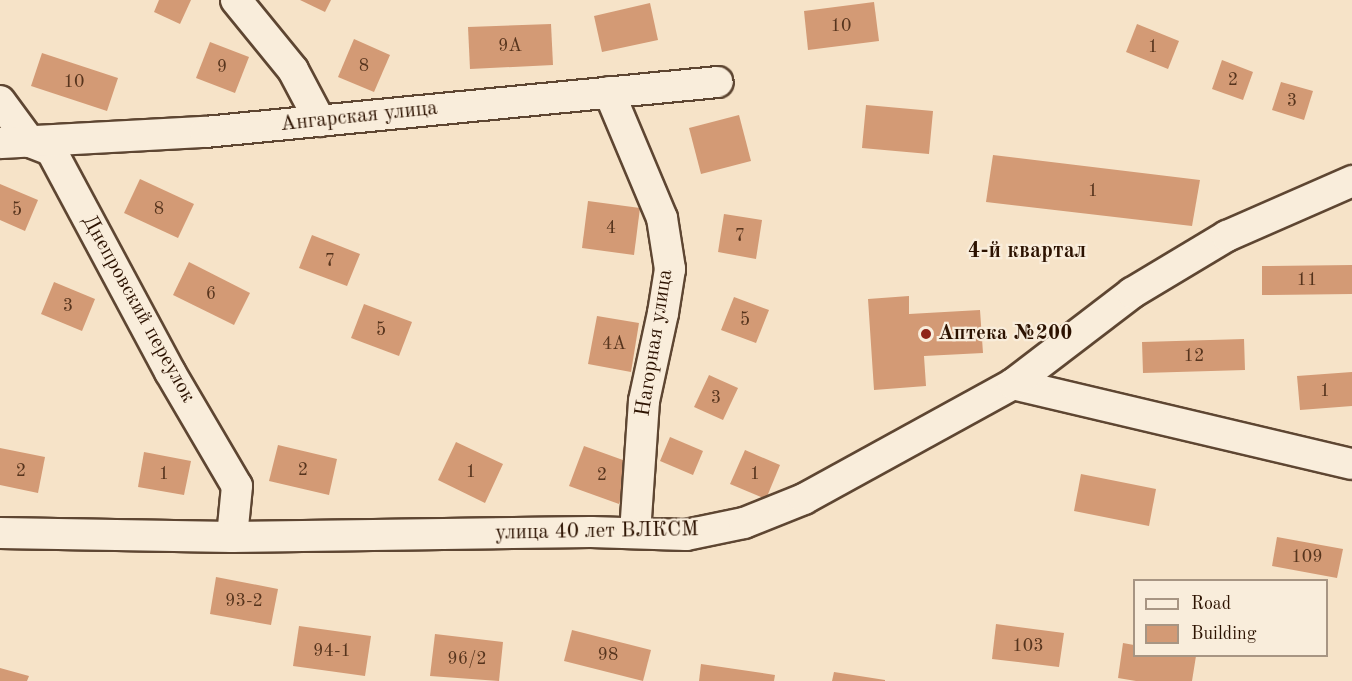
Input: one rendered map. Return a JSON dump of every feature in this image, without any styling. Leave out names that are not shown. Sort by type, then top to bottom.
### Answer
[{"type":"street","points":[[236,0],[293,70],[320,121]]},
{"type":"street","name":"Ангарская улица","points":[[0,143],[205,132],[717,82]]},
{"type":"street","name":"Нагорная улица","points":[[609,92],[662,218],[670,269],[663,314],[644,401],[634,533]]},
{"type":"street","name":"Днепровский переулок","points":[[0,101],[30,142],[51,150],[170,372],[237,486],[232,537]]},
{"type":"street","name":"улица 40 лет ВЛКСМ","points":[[0,533],[232,537],[686,534],[744,523],[804,499],[1013,384],[1132,293],[1227,236],[1352,180]]},
{"type":"street","points":[[1013,384],[1352,464]]},
{"type":"building","points":[[159,0],[191,0],[180,24],[154,12]]},
{"type":"building","points":[[300,0],[331,0],[325,12]]},
{"type":"building","points":[[874,2],[879,41],[808,50],[804,11]]},
{"type":"building","points":[[650,3],[658,40],[602,52],[594,16]]},
{"type":"building","points":[[551,24],[553,65],[470,69],[468,27]]},
{"type":"building","points":[[1137,24],[1179,41],[1168,69],[1126,52]]},
{"type":"building","points":[[354,39],[390,55],[374,92],[338,77]]},
{"type":"building","points":[[210,42],[249,57],[235,93],[196,78]]},
{"type":"building","points":[[42,53],[118,78],[107,111],[31,86]]},
{"type":"building","points":[[1222,60],[1253,72],[1243,100],[1212,89]]},
{"type":"building","points":[[1281,82],[1313,91],[1304,120],[1272,110]]},
{"type":"building","points":[[866,105],[933,111],[929,154],[862,148]]},
{"type":"building","points":[[739,115],[751,161],[701,174],[689,128]]},
{"type":"building","points":[[993,155],[1200,180],[1192,226],[986,202]]},
{"type":"building","points":[[140,179],[194,204],[178,238],[124,213]]},
{"type":"building","points":[[0,184],[38,200],[25,231],[0,220]]},
{"type":"building","points":[[588,201],[640,208],[634,255],[582,248]]},
{"type":"building","points":[[724,214],[762,220],[756,259],[718,252]]},
{"type":"building","points":[[312,235],[360,254],[347,286],[299,268]]},
{"type":"building","points":[[189,262],[250,293],[234,325],[173,295]]},
{"type":"building","points":[[1352,265],[1352,294],[1262,295],[1262,266]]},
{"type":"building","points":[[54,282],[95,299],[82,331],[41,314]]},
{"type":"building","name":"Аптека №200","points":[[909,296],[909,314],[980,310],[983,353],[924,356],[926,386],[874,390],[868,299]]},
{"type":"building","points":[[734,297],[769,310],[756,343],[721,330]]},
{"type":"building","points":[[364,304],[412,322],[399,356],[351,338]]},
{"type":"building","points":[[597,316],[639,323],[631,372],[588,364]]},
{"type":"building","points":[[1244,339],[1245,370],[1143,373],[1142,342]]},
{"type":"building","points":[[1352,372],[1352,406],[1300,410],[1297,376]]},
{"type":"building","points":[[709,375],[738,388],[723,420],[694,407]]},
{"type":"building","points":[[670,437],[703,451],[693,475],[660,461]]},
{"type":"building","points":[[456,442],[503,464],[485,503],[438,480]]},
{"type":"building","points":[[278,445],[337,459],[329,495],[269,481]]},
{"type":"building","points":[[584,446],[634,464],[619,504],[569,486]]},
{"type":"building","points":[[0,448],[45,457],[38,493],[0,485]]},
{"type":"building","points":[[745,450],[780,465],[766,499],[730,484]]},
{"type":"building","points":[[144,452],[191,461],[184,495],[138,487]]},
{"type":"building","points":[[1081,474],[1156,489],[1149,526],[1074,511]]},
{"type":"building","points":[[1277,537],[1343,549],[1337,578],[1272,566]]},
{"type":"building","points":[[216,577],[278,589],[271,625],[210,614]]},
{"type":"building","points":[[996,624],[1064,633],[1059,667],[992,659]]},
{"type":"building","points":[[299,626],[371,636],[365,676],[293,666]]},
{"type":"building","points":[[572,630],[651,650],[643,681],[564,661]]},
{"type":"building","points":[[435,634],[503,642],[499,681],[430,676]]},
{"type":"building","points":[[1123,643],[1133,645],[1133,657],[1196,657],[1192,681],[1136,681],[1118,678]]},
{"type":"building","points":[[701,664],[775,675],[774,681],[699,681]]},
{"type":"building","points":[[0,668],[29,676],[27,681],[0,681]]},
{"type":"building","points":[[834,672],[885,680],[885,681],[832,681]]},
{"type":"place","name":"Аптека №200","points":[[926,334]]},
{"type":"district","name":"4-й квартал","points":[[1027,252]]}]
